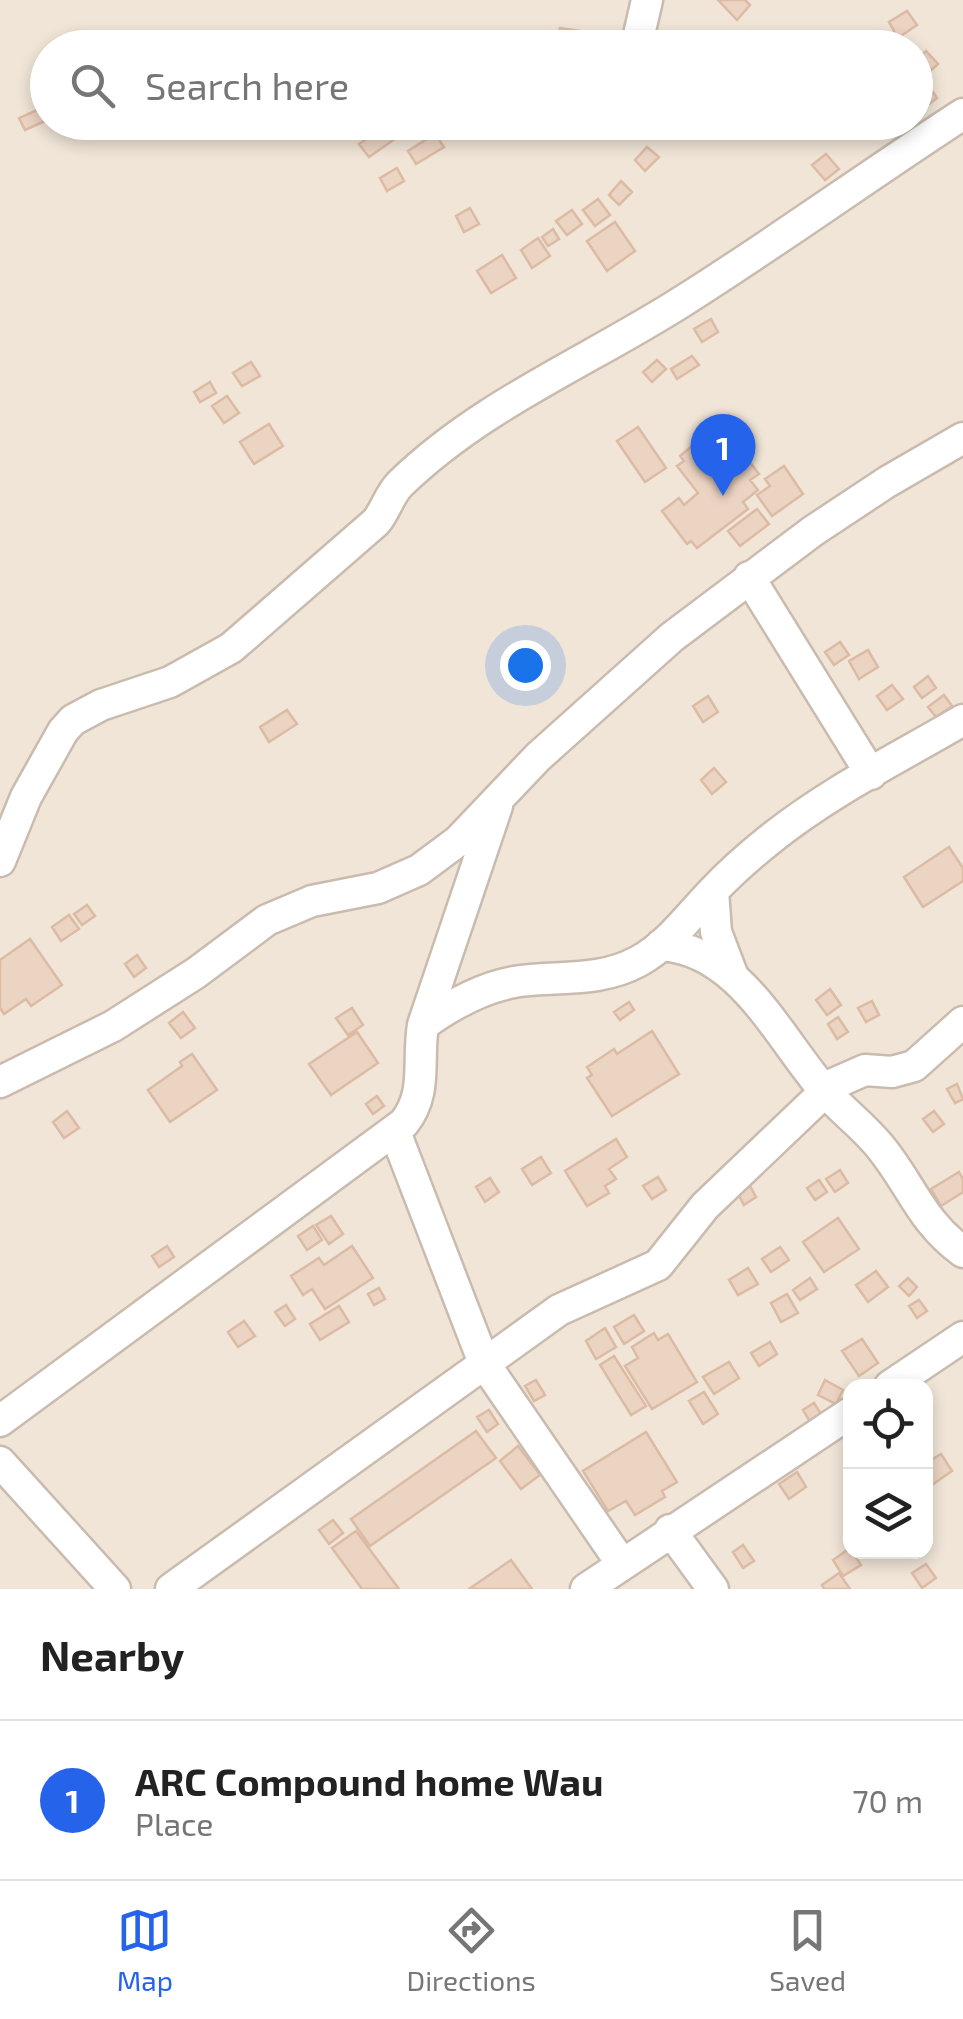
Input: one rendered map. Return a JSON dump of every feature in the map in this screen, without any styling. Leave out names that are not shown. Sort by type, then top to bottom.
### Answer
[{"type":"street","points":[[640,30],[647,0]]},
{"type":"street","points":[[933,134],[963,114]]},
{"type":"street","points":[[0,861],[26,797],[73,720],[101,704],[170,682],[231,648],[376,522],[391,494],[404,480],[476,425],[681,302],[924,140]]},
{"type":"street","points":[[0,1082],[113,1026],[196,973],[267,920],[312,901],[378,888],[419,870],[458,841],[605,695],[749,576],[887,482],[963,438]]},
{"type":"street","points":[[923,463],[963,465]]},
{"type":"street","points":[[749,576],[871,774]]},
{"type":"street","points":[[423,1025],[452,1005],[498,986],[588,977],[638,961],[661,946],[771,838],[963,720]]},
{"type":"street","points":[[0,1421],[395,1132],[412,1113],[422,1088],[419,1059],[423,1025],[500,796]]},
{"type":"street","points":[[713,891],[716,932],[732,974]]},
{"type":"street","points":[[661,946],[704,954],[732,974],[825,1092],[883,1150],[927,1220],[963,1252]]},
{"type":"street","points":[[170,1589],[559,1310],[658,1265],[705,1206],[825,1092],[851,1074],[866,1070],[892,1072],[914,1066],[963,1022]]},
{"type":"street","points":[[395,1132],[484,1363],[622,1564]]},
{"type":"street","points":[[900,1379],[963,1337]]},
{"type":"street","points":[[586,1589],[843,1418]]},
{"type":"street","points":[[0,1462],[115,1589]]},
{"type":"street","points":[[670,1530],[713,1589]]},
{"type":"shaded area","points":[[0,0],[963,0],[963,1589],[0,1589]]},
{"type":"building","points":[[718,0],[745,0],[750,5],[737,20]]},
{"type":"building","points":[[907,11],[917,25],[910,30],[894,30],[889,22]]},
{"type":"building","points":[[30,113],[30,128],[25,130],[19,118]]},
{"type":"building","points":[[365,140],[393,140],[369,157],[359,144]]},
{"type":"building","points":[[425,140],[439,140],[444,147],[416,164],[408,151]]},
{"type":"building","points":[[647,147],[659,157],[645,171],[635,160]]},
{"type":"building","points":[[826,154],[839,169],[825,180],[812,165]]},
{"type":"building","points":[[397,168],[404,181],[387,191],[380,178]]},
{"type":"building","points":[[621,181],[632,192],[619,205],[609,195]]},
{"type":"building","points":[[598,199],[610,215],[595,226],[583,210]]},
{"type":"building","points":[[470,208],[479,224],[464,232],[456,216]]},
{"type":"building","points":[[572,210],[582,224],[567,235],[556,221]]},
{"type":"building","points":[[615,222],[635,251],[607,271],[587,241]]},
{"type":"building","points":[[553,229],[559,239],[548,246],[542,237]]},
{"type":"building","points":[[538,238],[550,256],[532,268],[521,250]]},
{"type":"building","points":[[502,255],[516,278],[491,293],[477,271]]},
{"type":"building","points":[[711,319],[718,332],[702,342],[694,329]]},
{"type":"building","points":[[692,356],[699,365],[677,379],[671,369]]},
{"type":"building","points":[[657,360],[666,369],[652,382],[643,372]]},
{"type":"building","points":[[251,362],[260,376],[242,386],[233,373]]},
{"type":"building","points":[[210,382],[216,393],[200,402],[194,392]]},
{"type":"building","points":[[227,396],[239,413],[224,423],[212,406]]},
{"type":"building","points":[[269,424],[283,446],[254,464],[240,442]]},
{"type":"building","points":[[638,427],[666,468],[645,482],[617,441]]},
{"type":"building","points":[[696,443],[701,448],[707,443],[718,456],[735,443],[759,474],[750,480],[758,490],[743,502],[748,509],[697,548],[691,541],[687,544],[662,511],[679,498],[684,505],[698,493],[677,466],[684,461],[680,456]]},
{"type":"building","points":[[784,466],[803,494],[772,516],[757,495],[770,486],[765,479]]},
{"type":"building","points":[[757,509],[769,524],[740,546],[728,531]]},
{"type":"building","points":[[840,642],[849,655],[834,665],[825,652]]},
{"type":"building","points":[[868,650],[878,667],[859,679],[849,661]]},
{"type":"building","points":[[928,676],[936,688],[922,698],[914,687]]},
{"type":"building","points":[[892,685],[903,699],[887,710],[877,696]]},
{"type":"building","points":[[944,695],[952,706],[936,717],[928,707]]},
{"type":"building","points":[[708,696],[718,712],[703,722],[693,706]]},
{"type":"building","points":[[287,710],[297,724],[269,742],[260,727]]},
{"type":"building","points":[[714,768],[726,782],[712,794],[701,780]]},
{"type":"building","points":[[949,847],[963,868],[963,881],[923,907],[904,877]]},
{"type":"building","points":[[87,905],[95,916],[82,925],[74,914]]},
{"type":"building","points":[[69,915],[79,929],[61,941],[52,927]]},
{"type":"building","points":[[30,939],[62,985],[31,1006],[26,999],[4,1014],[0,1008],[0,960]]},
{"type":"building","points":[[137,955],[146,968],[134,977],[125,964]]},
{"type":"building","points":[[830,989],[841,1005],[827,1015],[816,1000]]},
{"type":"building","points":[[872,1001],[879,1015],[866,1022],[858,1008]]},
{"type":"building","points":[[629,1002],[634,1010],[620,1020],[614,1012]]},
{"type":"building","points":[[352,1008],[363,1025],[348,1035],[336,1018]]},
{"type":"building","points":[[183,1012],[195,1028],[181,1038],[169,1023]]},
{"type":"building","points":[[838,1017],[848,1032],[837,1039],[828,1024]]},
{"type":"building","points":[[652,1031],[679,1074],[612,1116],[587,1078],[592,1075],[587,1067],[614,1049],[617,1054]]},
{"type":"building","points":[[357,1032],[378,1063],[331,1095],[309,1064]]},
{"type":"building","points":[[192,1054],[217,1090],[170,1122],[148,1090]]},
{"type":"building","points":[[957,1084],[963,1099],[955,1103],[947,1089]]},
{"type":"building","points":[[377,1096],[384,1106],[373,1114],[366,1104]]},
{"type":"building","points":[[67,1111],[79,1128],[64,1138],[53,1122]]},
{"type":"building","points":[[934,1111],[944,1124],[933,1132],[923,1119]]},
{"type":"building","points":[[616,1139],[627,1157],[609,1169],[616,1179],[605,1186],[609,1193],[587,1206],[565,1171]]},
{"type":"building","points":[[541,1157],[551,1173],[532,1185],[522,1169]]},
{"type":"building","points":[[840,1170],[848,1183],[835,1192],[826,1179]]},
{"type":"building","points":[[959,1172],[963,1192],[941,1206],[931,1189]]},
{"type":"building","points":[[658,1177],[666,1190],[652,1199],[643,1186]]},
{"type":"building","points":[[490,1178],[499,1192],[485,1202],[476,1187]]},
{"type":"building","points":[[819,1180],[827,1192],[815,1200],[807,1188]]},
{"type":"building","points":[[750,1186],[756,1197],[744,1205],[738,1194]]},
{"type":"building","points":[[331,1216],[343,1234],[329,1244],[316,1225]]},
{"type":"building","points":[[838,1218],[859,1249],[824,1272],[803,1242]]},
{"type":"building","points":[[313,1226],[322,1240],[307,1250],[298,1236]]},
{"type":"building","points":[[167,1246],[174,1257],[159,1267],[152,1256]]},
{"type":"building","points":[[352,1246],[373,1278],[325,1309],[312,1289],[303,1295],[291,1276],[319,1258],[324,1265]]},
{"type":"building","points":[[780,1247],[789,1260],[771,1272],[762,1259]]},
{"type":"building","points":[[748,1268],[758,1284],[738,1295],[729,1280]]},
{"type":"building","points":[[876,1271],[888,1287],[868,1302],[856,1285]]},
{"type":"building","points":[[810,1278],[817,1289],[800,1300],[793,1290]]},
{"type":"building","points":[[908,1278],[917,1287],[909,1296],[899,1286]]},
{"type":"building","points":[[379,1288],[385,1299],[374,1305],[368,1294]]},
{"type":"building","points":[[787,1294],[798,1313],[781,1322],[771,1303]]},
{"type":"building","points":[[919,1300],[927,1311],[917,1318],[909,1306]]},
{"type":"building","points":[[286,1305],[295,1319],[285,1326],[275,1312]]},
{"type":"building","points":[[339,1306],[349,1322],[320,1340],[310,1324]]},
{"type":"building","points":[[634,1315],[644,1331],[624,1344],[614,1327]]},
{"type":"building","points":[[244,1321],[255,1336],[238,1347],[228,1332]]},
{"type":"building","points":[[605,1328],[616,1347],[596,1359],[586,1341]]},
{"type":"building","points":[[654,1333],[658,1340],[668,1334],[697,1382],[652,1409],[625,1366],[638,1358],[632,1347]]},
{"type":"building","points":[[862,1339],[878,1363],[859,1376],[842,1351]]},
{"type":"building","points":[[770,1342],[777,1354],[759,1366],[751,1353]]},
{"type":"building","points":[[614,1356],[646,1406],[631,1415],[600,1365]]},
{"type":"building","points":[[729,1362],[739,1378],[714,1394],[703,1377]]},
{"type":"building","points":[[536,1380],[545,1395],[534,1401],[525,1386]]},
{"type":"building","points":[[825,1380],[843,1390],[836,1404],[818,1395]]},
{"type":"building","points":[[704,1392],[718,1414],[703,1424],[689,1401]]},
{"type":"building","points":[[814,1403],[821,1414],[810,1422],[803,1410]]},
{"type":"building","points":[[489,1410],[498,1424],[487,1432],[477,1417]]},
{"type":"building","points":[[476,1431],[496,1458],[370,1546],[351,1519]]},
{"type":"building","points":[[646,1432],[677,1482],[662,1491],[665,1497],[635,1515],[626,1501],[608,1511],[583,1471]]},
{"type":"building","points":[[518,1446],[540,1475],[521,1489],[500,1461]]},
{"type":"building","points":[[941,1454],[952,1471],[933,1484],[933,1469],[933,1459]]},
{"type":"building","points":[[797,1472],[806,1487],[789,1499],[779,1484]]},
{"type":"building","points":[[333,1520],[343,1533],[329,1544],[319,1530]]},
{"type":"building","points":[[356,1531],[399,1589],[362,1589],[332,1548]]},
{"type":"building","points":[[743,1545],[754,1561],[743,1568],[733,1552]]},
{"type":"building","points":[[843,1553],[843,1559],[857,1559],[861,1565],[843,1576],[833,1560]]},
{"type":"building","points":[[511,1560],[532,1589],[469,1589]]},
{"type":"building","points":[[926,1564],[936,1578],[922,1588],[912,1573]]},
{"type":"building","points":[[839,1573],[850,1589],[824,1589],[822,1585]]},
{"type":"place","name":"ARC Compound home Wau","points":[[723,496]]}]
